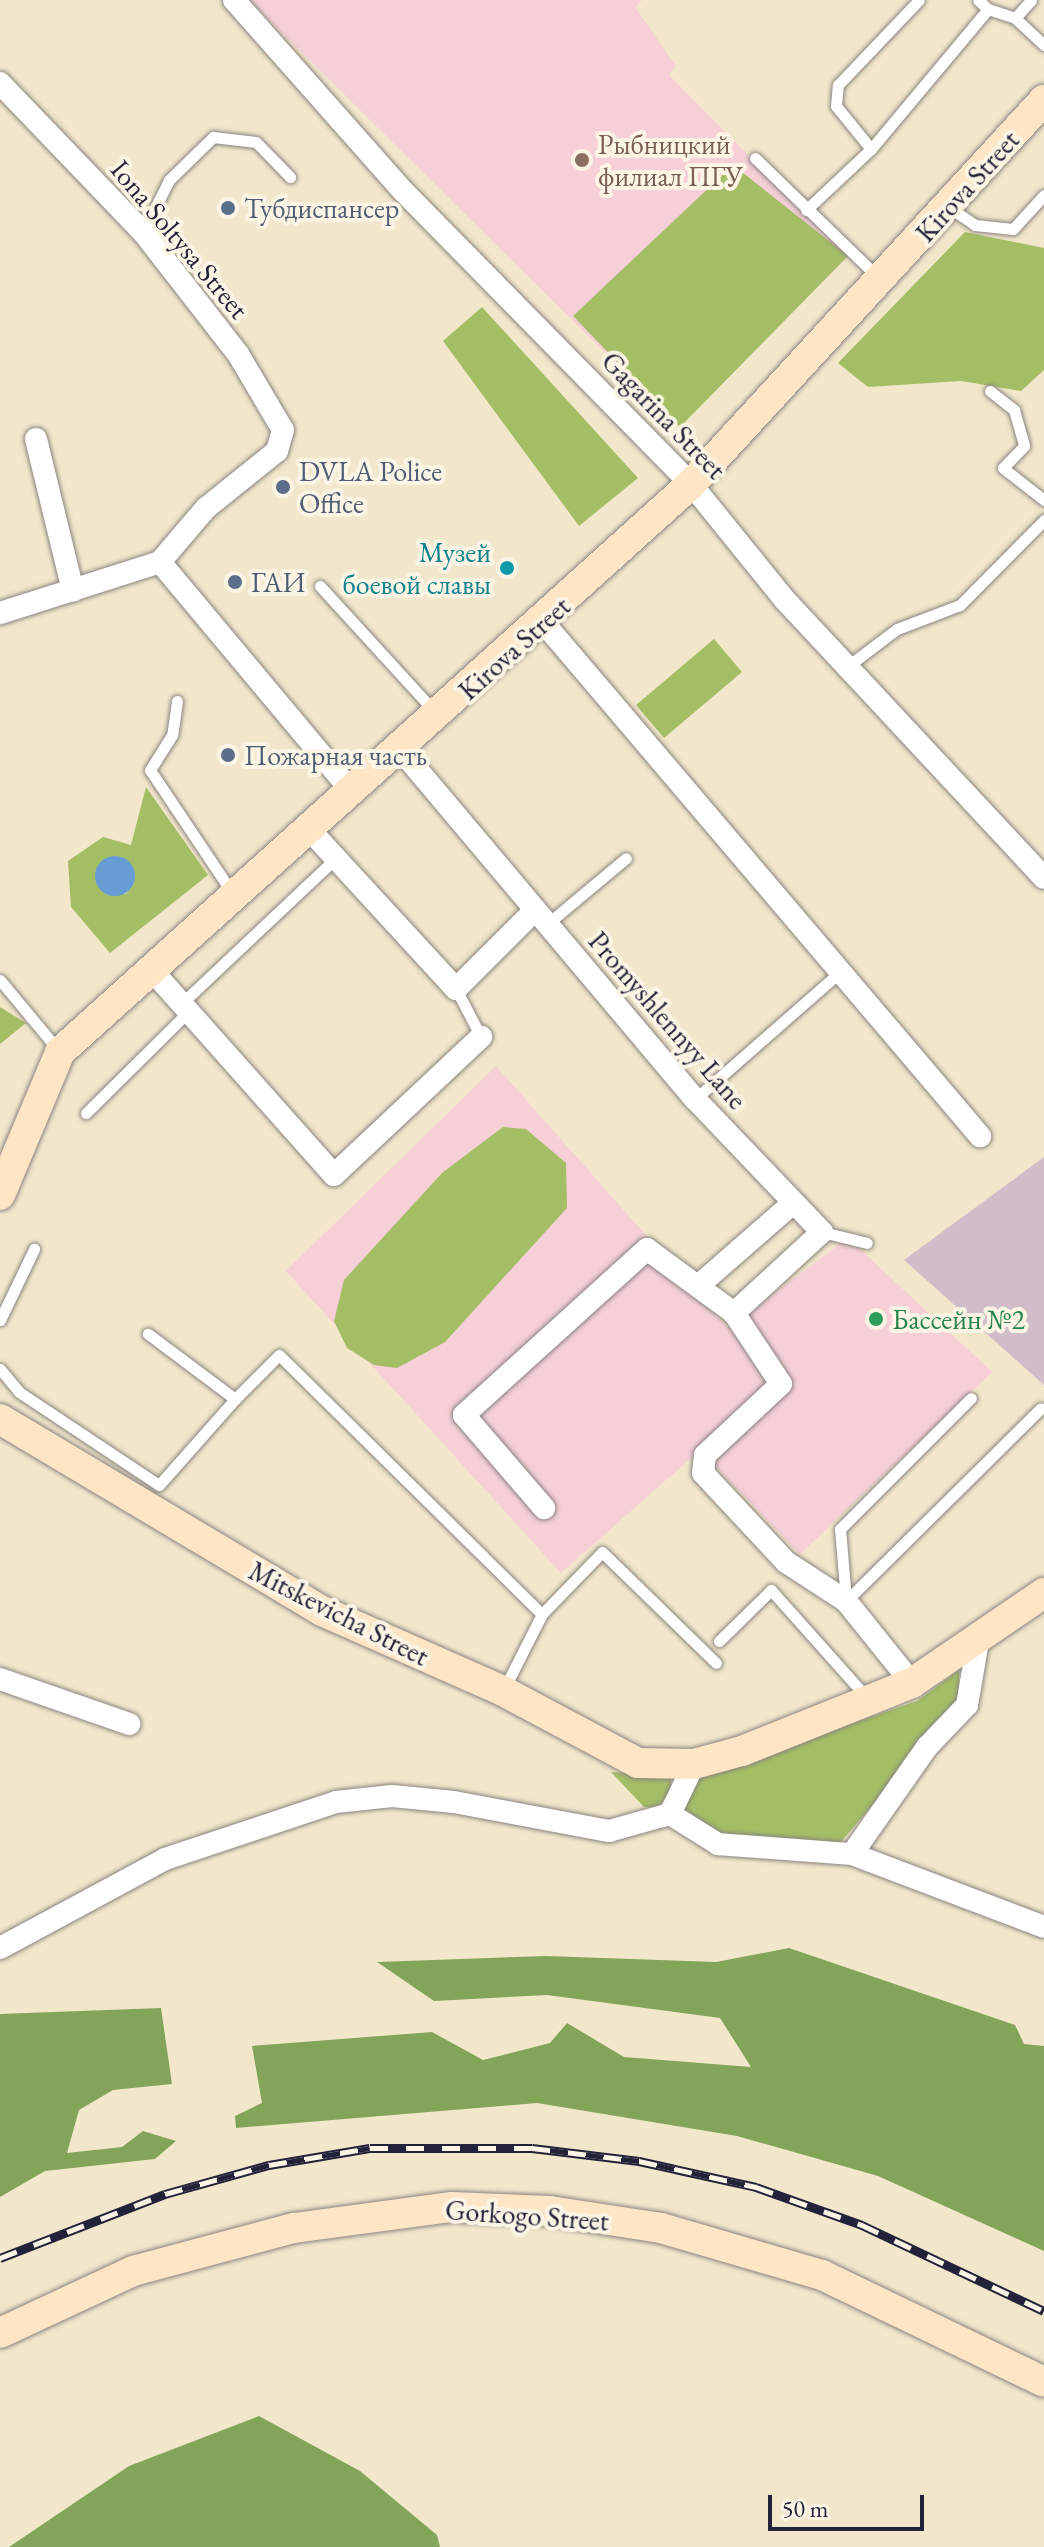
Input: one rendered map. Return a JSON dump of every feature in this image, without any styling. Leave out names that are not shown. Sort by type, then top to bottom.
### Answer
[{"type":"main road","name":"Kirova Street","points":[[0,1195],[60,1052],[349,788],[400,749],[543,622],[691,484],[950,208],[1044,100]]},
{"type":"main road","name":"Mitskevicha Street","points":[[0,1419],[322,1611],[503,1691],[638,1763],[694,1764],[912,1683],[1044,1594]]},
{"type":"main road","name":"Gorkogo Street","points":[[0,2333],[133,2271],[208,2248],[364,2214],[522,2210],[661,2228],[822,2275],[1044,2382]]},
{"type":"street","name":"Gagarina Street","points":[[234,0],[404,192],[691,484],[848,666],[1044,878]]},
{"type":"street","name":"Iona Soltysa Street","points":[[1,85],[143,232],[273,404],[283,430],[277,451],[206,508],[160,562]]},
{"type":"street","points":[[36,439],[73,591]]},
{"type":"street","points":[[0,613],[160,562],[349,788]]},
{"type":"street","points":[[543,622],[838,974],[980,1136]]},
{"type":"street","name":"Promyshlennyy Lane","points":[[400,749],[539,918],[695,1099],[822,1232]]},
{"type":"street","points":[[307,827],[456,989],[539,918]]},
{"type":"street","points":[[150,968],[182,1010],[334,1175],[481,1037]]},
{"type":"street","points":[[698,1286],[792,1204]]},
{"type":"street","points":[[734,1313],[822,1232]]},
{"type":"street","points":[[544,1508],[464,1415],[647,1249],[734,1313],[781,1384],[705,1455],[703,1473],[786,1562],[846,1601],[912,1683]]},
{"type":"street","points":[[852,1854],[927,1747],[967,1705],[978,1641]]},
{"type":"street","points":[[0,1679],[129,1724]]},
{"type":"street","points":[[670,1814],[694,1764]]},
{"type":"street","points":[[0,1948],[165,1859],[336,1802],[392,1796],[454,1802],[609,1831],[670,1814],[718,1844],[852,1854],[1044,1927]]},
{"type":"lane","points":[[871,149],[836,106],[838,85],[919,0]]},
{"type":"lane","points":[[978,0],[988,9],[1015,18],[1044,45]]},
{"type":"lane","points":[[1015,18],[1031,0]]},
{"type":"lane","points":[[806,210],[871,149],[988,9]]},
{"type":"lane","points":[[143,232],[169,180],[213,137],[256,142],[290,177]]},
{"type":"lane","points":[[755,158],[881,280]]},
{"type":"lane","points":[[950,208],[975,225],[1013,229],[1044,195]]},
{"type":"lane","points":[[990,391],[1014,410],[1024,446],[1003,468],[1044,500]]},
{"type":"lane","points":[[848,666],[897,629],[960,605],[1044,520]]},
{"type":"lane","points":[[320,586],[438,715]]},
{"type":"lane","points":[[177,701],[172,735],[150,770],[233,895]]},
{"type":"lane","points":[[539,918],[626,858]]},
{"type":"lane","points":[[86,1113],[182,1010],[335,859]]},
{"type":"lane","points":[[695,1099],[838,974]]},
{"type":"lane","points":[[0,980],[60,1052]]},
{"type":"lane","points":[[456,989],[481,1037]]},
{"type":"lane","points":[[822,1232],[867,1243]]},
{"type":"lane","points":[[0,1320],[34,1249]]},
{"type":"lane","points":[[148,1334],[235,1399]]},
{"type":"lane","points":[[0,1369],[19,1392],[159,1485],[235,1399],[279,1355],[542,1614]]},
{"type":"lane","points":[[846,1601],[840,1529],[971,1398]]},
{"type":"lane","points":[[846,1601],[1041,1408]]},
{"type":"lane","points":[[503,1691],[542,1614],[602,1552],[716,1663]]},
{"type":"lane","points":[[719,1641],[771,1590],[869,1700]]},
{"type":"shaded area","name":"Рыбницкий филиал ПГУ","points":[[249,0],[642,0],[635,7],[676,66],[669,75],[848,256],[680,427]]},
{"type":"shaded area","points":[[496,1066],[728,1328],[848,1238],[992,1372],[800,1554],[700,1450],[561,1573],[286,1271]]},
{"type":"shaded area","points":[[1044,1157],[1044,1385],[904,1260]]},
{"type":"green space","points":[[733,165],[848,256],[680,427],[573,316]]},
{"type":"green space","points":[[965,232],[1044,248],[1044,370],[1021,391],[961,381],[868,387],[838,363]]},
{"type":"green space","points":[[482,307],[638,478],[579,526],[443,341]]},
{"type":"green space","points":[[714,639],[742,672],[664,738],[636,705]]},
{"type":"green space","points":[[146,787],[208,875],[110,953],[71,907],[68,861],[103,837],[131,845]],"holes":[[[109,857],[122,857],[134,883],[126,894],[96,883]]]},
{"type":"green space","points":[[0,1007],[26,1023],[0,1044]]},
{"type":"green space","points":[[503,1127],[526,1129],[566,1163],[567,1208],[445,1342],[397,1368],[374,1365],[347,1348],[334,1321],[344,1280],[442,1173]]},
{"type":"green space","points":[[959,1670],[959,1705],[838,1845],[716,1841],[684,1810],[697,1777],[917,1701]]},
{"type":"green space","points":[[611,1772],[671,1776],[671,1792],[657,1807],[644,1807]]},
{"type":"green space","points":[[789,1948],[1015,2025],[1024,2044],[1044,2046],[1044,2251],[878,2176],[737,2136],[537,2103],[236,2128],[235,2116],[262,2103],[252,2046],[432,2032],[483,2060],[550,2043],[567,2023],[624,2057],[751,2067],[720,2018],[547,1995],[434,2001],[377,1962],[546,1956],[716,1962]]},
{"type":"green space","points":[[161,2008],[172,2084],[113,2090],[79,2110],[67,2153],[122,2147],[143,2131],[176,2141],[155,2159],[45,2171],[0,2197],[0,2014]]},
{"type":"green space","points":[[259,2416],[360,2471],[437,2535],[440,2547],[9,2547],[129,2466]]},
{"type":"water","points":[[115,856],[129,862],[135,876],[129,890],[115,896],[101,890],[95,876],[101,862]]},
{"type":"railway","points":[[0,2258],[165,2194],[269,2165],[370,2148],[532,2148],[639,2161],[756,2187],[862,2225],[1044,2311]]},
{"type":"place","name":"Рыбницкий филиал ПГУ","points":[[582,160]]},
{"type":"place","name":"Тубдиспансер","points":[[228,208]]},
{"type":"place","name":"DVLA Police Office","points":[[283,487]]},
{"type":"place","name":"Музей боевой славы","points":[[507,568]]},
{"type":"place","name":"ГАИ","points":[[235,582]]},
{"type":"place","name":"Пожарная часть","points":[[228,755]]},
{"type":"place","name":"Бассейн №2","points":[[876,1319]]}]
